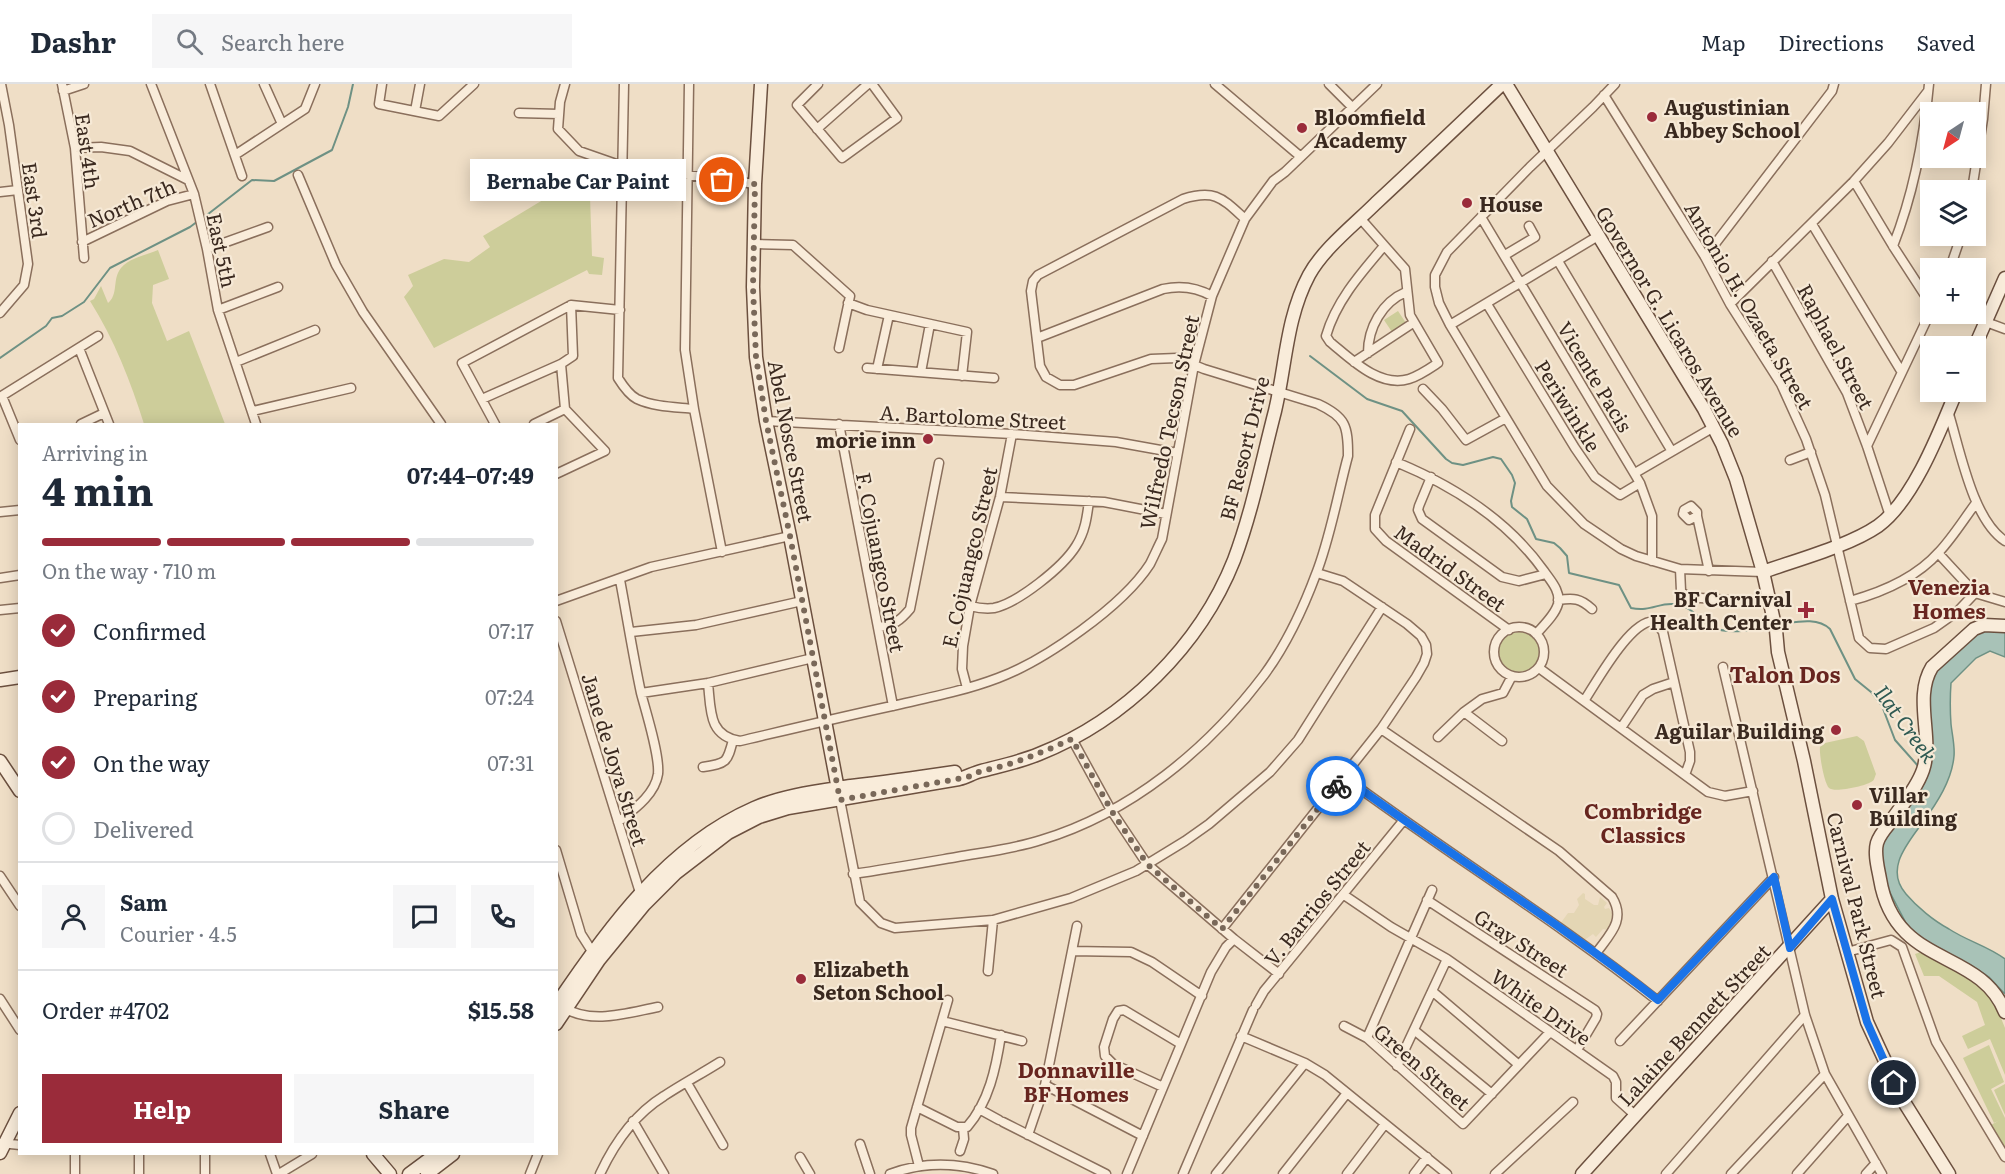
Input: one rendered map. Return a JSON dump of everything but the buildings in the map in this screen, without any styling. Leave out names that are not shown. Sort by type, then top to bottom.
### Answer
[{"type":"street","name":"East 3rd","points":[[0,312],[24,285],[28,264],[9,125],[1,84]]},
{"type":"street","points":[[62,87],[84,84]]},
{"type":"street","name":"East 5th","points":[[151,84],[194,194],[218,310],[256,423]]},
{"type":"street","points":[[210,84],[242,176]]},
{"type":"street","points":[[264,84],[282,124]]},
{"type":"street","points":[[235,155],[305,109],[315,84]]},
{"type":"street","points":[[382,84],[379,104],[439,116],[474,84]]},
{"type":"street","points":[[415,111],[420,84]]},
{"type":"street","points":[[566,84],[558,129],[579,151],[622,166],[755,184]]},
{"type":"street","points":[[624,84],[618,378],[626,390],[637,399],[694,409]]},
{"type":"street","points":[[689,84],[685,350],[722,552]]},
{"type":"street","name":"Abel Nosce Street","points":[[761,84],[755,184],[753,287],[756,357],[766,421],[838,794]]},
{"type":"street","points":[[817,129],[870,84],[897,118],[842,158],[817,129],[797,105],[818,84]]},
{"type":"street","points":[[1215,84],[1301,157]]},
{"type":"street","points":[[1329,84],[1352,107]]},
{"type":"street","name":"Wilfredo Tecson Street","points":[[825,722],[967,688],[999,678],[1036,660],[1070,639],[1131,586],[1149,564],[1161,539],[1194,365],[1212,296],[1245,219],[1273,181],[1377,84]]},
{"type":"street","name":"Governor G. Licaros Avenue","points":[[1504,84],[1714,427],[1736,479],[1763,572],[1775,625]]},
{"type":"street","name":"BF Resort Drive","points":[[559,1005],[642,900],[685,852],[713,831],[754,808],[807,793],[838,794],[967,770],[977,772],[1006,765],[1039,754],[1072,739],[1112,713],[1146,686],[1173,659],[1200,624],[1218,594],[1234,560],[1250,509],[1279,393],[1289,328],[1297,298],[1310,272],[1360,218],[1504,84]]},
{"type":"street","points":[[1615,84],[1447,252],[1435,275],[1439,303],[1450,325],[1547,486],[1584,524],[1622,549],[1680,569],[1763,572],[1865,534],[1890,516],[1913,486],[1952,402]]},
{"type":"street","points":[[1706,257],[1832,91],[1834,84]]},
{"type":"street","points":[[1974,180],[1986,84]]},
{"type":"street","name":"East 4th","points":[[62,87],[75,148],[84,258]]},
{"type":"street","points":[[1730,304],[1854,181],[1888,143],[1929,87]]},
{"type":"street","points":[[1893,246],[1906,214],[1929,87]]},
{"type":"street","name":"Antonio H. Ozaeta Street","points":[[1604,95],[1706,257],[1730,304],[1781,384],[1811,452],[1825,495],[1859,638],[1864,644],[1876,650],[1886,649],[1934,628],[1958,611],[1975,593]]},
{"type":"street","points":[[519,113],[559,114]]},
{"type":"street","points":[[75,148],[101,147],[130,151],[188,180]]},
{"type":"street","points":[[298,175],[346,282],[376,332],[440,423]]},
{"type":"street","points":[[1854,181],[1920,288]]},
{"type":"street","points":[[0,192],[18,190]]},
{"type":"street","name":"North 7th","points":[[82,242],[167,201],[194,194]]},
{"type":"street","points":[[853,874],[1005,850],[1043,840],[1111,810],[1175,768],[1205,742],[1265,674],[1288,636],[1317,573],[1348,456],[1348,436],[1344,422],[1335,412],[1318,404],[1177,358],[1151,359],[1074,386],[1060,385],[1046,377],[1040,366],[1031,291],[1033,281],[1038,275],[1196,194],[1211,194],[1222,198],[1245,219]]},
{"type":"street","name":"Vicente Pacis","points":[[1481,217],[1640,483],[1652,516],[1652,561]]},
{"type":"street","points":[[1360,218],[1405,269],[1410,315],[1438,363],[1411,379],[1399,381],[1370,373],[1330,342],[1326,336],[1329,325],[1348,291],[1384,246]]},
{"type":"street","points":[[1812,224],[1835,258],[1902,371]]},
{"type":"street","points":[[1505,255],[1535,237],[1529,226]]},
{"type":"street","points":[[207,249],[268,227]]},
{"type":"street","points":[[1450,325],[1598,236]]},
{"type":"street","points":[[754,244],[793,245],[850,296],[839,348]]},
{"type":"street","points":[[1558,261],[1671,450]]},
{"type":"street","name":"Raphael Street","points":[[1772,261],[1847,393],[1890,516]]},
{"type":"street","points":[[2005,278],[1986,322],[2005,329]]},
{"type":"street","points":[[218,310],[278,286]]},
{"type":"street","points":[[1037,338],[1175,286],[1192,288],[1212,296]]},
{"type":"street","points":[[1368,353],[1368,340],[1372,329],[1389,302],[1406,292]]},
{"type":"street","points":[[848,303],[867,310],[967,333],[962,376]]},
{"type":"street","name":"Periwinkle","points":[[1487,304],[1595,477],[1620,495],[1640,483]]},
{"type":"street","points":[[494,423],[462,363],[571,305],[620,310]]},
{"type":"street","points":[[482,399],[571,358],[575,352],[571,305]]},
{"type":"street","points":[[877,369],[889,315]]},
{"type":"street","points":[[1354,362],[1413,323]]},
{"type":"street","points":[[921,372],[930,324]]},
{"type":"street","points":[[1867,446],[1925,324]]},
{"type":"street","points":[[236,362],[315,330]]},
{"type":"street","points":[[18,435],[1,397],[98,336]]},
{"type":"street","points":[[79,348],[109,423]]},
{"type":"street","points":[[558,473],[605,451],[565,409],[561,364]]},
{"type":"street","points":[[867,368],[994,378]]},
{"type":"street","points":[[253,411],[351,388]]},
{"type":"street","points":[[1423,389],[1466,440],[1506,418]]},
{"type":"street","points":[[536,423],[565,409]]},
{"type":"street","points":[[1948,411],[1976,503],[1987,524],[1997,536],[2005,541]]},
{"type":"street","points":[[83,423],[104,413]]},
{"type":"street","name":"A. Bartolome Street","points":[[766,421],[1116,442],[1177,453]]},
{"type":"street","name":"F. Cojuangco Street","points":[[839,424],[893,706]]},
{"type":"street","points":[[1635,473],[1714,427]]},
{"type":"street","name":"Madrid Street","points":[[1410,429],[1375,515],[1376,529],[1379,535],[1509,630]]},
{"type":"street","name":"E. Cojuangco Street","points":[[967,688],[962,669],[963,646],[970,606],[1000,497],[1012,434]]},
{"type":"street","points":[[1790,460],[1811,452]]},
{"type":"street","points":[[1396,462],[1444,483],[1489,514],[1522,545],[1546,574],[1556,588],[1558,600],[1555,611],[1536,634]]},
{"type":"street","points":[[879,627],[901,620],[910,609],[939,463]]},
{"type":"street","points":[[1431,477],[1418,510],[1422,519],[1503,577],[1519,581],[1546,574]]},
{"type":"street","points":[[1000,497],[1089,501],[1166,514]]},
{"type":"street","points":[[970,606],[994,608],[1007,603],[1046,577],[1076,547],[1086,528],[1089,501]]},
{"type":"street","points":[[1850,600],[1896,585],[1916,572],[1938,553],[1976,503]]},
{"type":"street","points":[[0,512],[18,510]]},
{"type":"street","points":[[1697,516],[1709,570]]},
{"type":"street","points":[[558,600],[651,567],[790,536]]},
{"type":"street","points":[[1938,553],[1975,593],[2005,602]]},
{"type":"street","points":[[1680,569],[1681,591],[1687,597],[1728,600]]},
{"type":"street","points":[[1222,929],[1381,729],[1425,663],[1426,645],[1421,636],[1407,624],[1343,581],[1317,573]]},
{"type":"street","points":[[0,578],[18,575]]},
{"type":"street","points":[[618,822],[639,805],[651,791],[658,775],[657,760],[641,693],[620,580]]},
{"type":"street","points":[[1558,600],[1576,598],[1592,609]]},
{"type":"street","points":[[631,632],[696,625],[801,601]]},
{"type":"street","points":[[838,794],[860,902],[881,922],[895,928],[993,920],[1071,898],[1118,879],[1147,864],[1209,824],[1270,772],[1298,740],[1382,607]]},
{"type":"street","points":[[0,610],[18,608]]},
{"type":"street","points":[[1584,701],[1624,640],[1646,622],[1651,620],[1656,622],[1661,627],[1690,752],[1690,761],[1685,775]]},
{"type":"street","name":"Carnival Park Street","points":[[1775,625],[1778,652],[1804,761],[1832,899],[1867,1022],[1904,1102],[1949,1174]]},
{"type":"street","points":[[2005,626],[1984,625],[1974,628],[1932,667],[1926,682],[1923,770],[1877,843],[1876,852],[1881,886],[1894,920],[1916,942],[1979,977],[1996,993],[2005,1012]]},
{"type":"street","name":"Jane de Joya Street","points":[[558,627],[642,900]]},
{"type":"street","points":[[1523,628],[1536,634],[1542,641],[1544,650],[1544,659],[1539,668],[1527,676],[1512,676],[1499,666],[1495,659],[1497,642],[1509,630],[1523,628]]},
{"type":"street","points":[[641,693],[708,683],[813,658]]},
{"type":"street","points":[[1539,668],[1708,792],[1717,795],[1734,795],[1753,791]]},
{"type":"street","points":[[1724,668],[1805,1015],[1825,1074],[1882,1174]]},
{"type":"street","points":[[1438,737],[1464,712],[1482,699],[1503,693],[1512,676]]},
{"type":"street","points":[[0,680],[18,677]]},
{"type":"street","points":[[1621,728],[1643,695],[1674,682]]},
{"type":"street","points":[[708,683],[712,721],[721,734],[733,740],[741,741],[825,722]]},
{"type":"street","points":[[1464,712],[1502,741]]},
{"type":"street","points":[[1381,729],[1559,851],[1612,897],[1617,907],[1618,917],[1613,929],[1597,952]]},
{"type":"street","points":[[1072,739],[1111,810],[1147,864],[1222,929],[1279,974]]},
{"type":"street","points":[[703,767],[723,764],[728,759],[733,740]]},
{"type":"street","points":[[0,760],[18,788]]},
{"type":"street","points":[[1344,777],[1403,821],[1597,952],[1658,1000]]},
{"type":"street","name":"V. Barrios Street","points":[[1183,1174],[1241,1036],[1264,991],[1403,821]]},
{"type":"street","points":[[558,857],[580,934],[596,957]]},
{"type":"street","points":[[0,876],[18,903]]},
{"type":"street","points":[[1620,1041],[1774,877]]},
{"type":"street","points":[[1367,1038],[1432,890]]},
{"type":"street","name":"White Drive","points":[[1344,895],[1391,927],[1447,959],[1613,1076],[1616,1082],[1617,1098],[1635,1116]]},
{"type":"street","name":"Lalaine Bennett Street","points":[[1582,1174],[1790,948],[1832,899]]},
{"type":"street","name":"Gray Street","points":[[1427,900],[1590,1005],[1597,1014],[1577,1050]]},
{"type":"street","points":[[988,971],[993,920]]},
{"type":"street","points":[[1028,1135],[1045,1085],[1077,926]]},
{"type":"street","points":[[1128,1174],[1211,972],[1226,947],[1234,939]]},
{"type":"street","points":[[1847,952],[1892,940],[1902,947],[1936,1042],[2005,1157]]},
{"type":"street","points":[[1071,951],[1131,952],[1202,996]]},
{"type":"street","points":[[1397,1066],[1447,959]]},
{"type":"street","points":[[1432,992],[1519,1065]]},
{"type":"street","points":[[0,999],[18,1027]]},
{"type":"street","points":[[919,1166],[910,1135],[948,1000]]},
{"type":"street","points":[[559,1005],[594,1017],[658,1007]]},
{"type":"street","points":[[1163,1087],[1113,1064],[1105,1056],[1104,1047],[1113,1019],[1118,1011],[1124,1010],[1181,1044]]},
{"type":"street","points":[[1666,1174],[1805,1015]]},
{"type":"street","points":[[942,1021],[1022,1041]]},
{"type":"street","name":"Green Street","points":[[1344,1026],[1367,1038],[1463,1124],[1550,1032]]},
{"type":"street","points":[[1414,1030],[1492,1094]]},
{"type":"street","points":[[963,1128],[971,1122],[979,1109],[997,1065],[1000,1035]]},
{"type":"street","points":[[1241,1036],[1305,1063],[1325,1075],[1448,1174]]},
{"type":"street","points":[[600,1174],[608,1156],[633,1121],[663,1096],[720,1062]]},
{"type":"street","points":[[1216,1174],[1305,1063]]},
{"type":"street","points":[[1731,1174],[1825,1074]]},
{"type":"street","points":[[687,1083],[723,1145]]},
{"type":"street","points":[[1045,1085],[1143,1136]]},
{"type":"street","points":[[1282,1174],[1347,1093]]},
{"type":"street","points":[[1495,1174],[1573,1102]]},
{"type":"street","points":[[917,1107],[963,1128]]},
{"type":"street","points":[[979,1109],[1106,1174]]},
{"type":"street","points":[[1797,1174],[1848,1116]]},
{"type":"street","points":[[1,1147],[18,1117]]},
{"type":"street","points":[[633,1121],[664,1174]]},
{"type":"street","points":[[1347,1174],[1385,1124]]},
{"type":"street","points":[[960,1151],[964,1139],[963,1128]]},
{"type":"street","points":[[860,1144],[870,1174]]},
{"type":"street","points":[[1,1147],[18,1145]]},
{"type":"street","points":[[75,1155],[75,1174]]},
{"type":"street","points":[[139,1155],[139,1174]]},
{"type":"street","points":[[205,1155],[205,1174]]},
{"type":"street","points":[[270,1155],[278,1174],[310,1155]]},
{"type":"street","points":[[374,1155],[390,1174]]},
{"type":"street","points":[[409,1174],[435,1155]]},
{"type":"street","points":[[427,1174],[452,1155]]},
{"type":"street","points":[[530,1174],[538,1155]]},
{"type":"street","points":[[800,1156],[810,1174]]},
{"type":"street","points":[[1414,1174],[1427,1157]]},
{"type":"street","points":[[1866,1174],[1876,1163]]},
{"type":"street","points":[[890,1174],[919,1166],[948,1164],[993,1174]]},
{"type":"shaded area","points":[[1985,625],[2005,629],[2005,657],[1990,651],[1976,658],[1951,683],[1953,765],[1938,799],[1905,847],[1897,875],[1906,894],[1932,918],[2005,959],[2005,994],[1989,977],[1969,964],[1927,946],[1907,925],[1883,879],[1880,840],[1921,784],[1932,673]]},
{"type":"shaded area","points":[[1583,893],[1585,899],[1594,905],[1598,905],[1600,897],[1607,903],[1604,907],[1609,908],[1612,913],[1612,921],[1608,930],[1603,929],[1596,937],[1593,934],[1583,941],[1560,924],[1568,913],[1574,913],[1579,905],[1577,899]]},
{"type":"green space","points":[[571,183],[590,196],[592,256],[604,258],[602,275],[589,274],[587,270],[434,348],[404,297],[413,286],[408,275],[444,259],[469,262],[490,247],[483,236]]},
{"type":"green space","points":[[158,250],[169,279],[153,285],[152,303],[167,341],[189,331],[225,423],[144,423],[121,361],[90,301],[94,299],[101,286],[108,303],[111,300],[117,275],[122,267],[131,260]]},
{"type":"green space","points":[[1398,311],[1406,323],[1392,332],[1384,320]]},
{"type":"green space","points":[[1519,632],[1527,633],[1533,638],[1538,644],[1538,660],[1533,666],[1527,671],[1519,672],[1511,671],[1505,666],[1500,660],[1499,652],[1500,644],[1505,638],[1511,633]]},
{"type":"green space","points":[[1857,736],[1864,741],[1876,774],[1874,780],[1868,784],[1850,788],[1837,790],[1829,788],[1822,768],[1820,747],[1825,743]]},
{"type":"green space","points":[[1921,952],[1990,991],[2005,1028],[2005,1075],[1990,1039],[1968,1049],[1962,1036],[1985,1025],[1977,1002],[1939,976],[1924,976],[1915,954]]},
{"type":"green space","points":[[1989,1045],[2004,1082],[1991,1089],[2005,1118],[2005,1151],[1989,1126],[2000,1120],[1994,1123],[1963,1058]]},
{"type":"green space","points":[[2005,1084],[2005,1115],[1994,1090]]},
{"type":"waterway","points":[[203,218],[252,180],[274,181],[332,150],[348,107],[353,84]]},
{"type":"waterway","points":[[0,358],[46,326],[52,318],[62,316],[84,302],[110,268],[198,221]]},
{"type":"waterway","name":"Ilat Creek","points":[[1310,356],[1367,399],[1402,411],[1452,463],[1463,465],[1493,457],[1501,459],[1515,483],[1512,507],[1527,519],[1536,539],[1554,543],[1567,556],[1569,573],[1619,585],[1631,608],[1679,605],[1689,609],[1712,627],[1725,631],[1772,626]]},
{"type":"waterway","name":"Ilat Creek","points":[[1781,624],[1813,622],[1830,629],[1855,679],[1871,692],[1882,706],[1895,740],[1919,767]]},
{"type":"way so far","points":[[722,180],[755,184],[753,287],[756,357],[766,421],[840,800],[968,777],[977,772],[1039,754],[1072,739],[1111,810],[1147,864],[1222,929],[1336,786]]},
{"type":"place","name":"Augustinian Abbey School","points":[[1652,117]]},
{"type":"place","name":"Bloomfield Academy","points":[[1302,128]]},
{"type":"place","name":"Bernabe Car Paint","points":[[722,180]]},
{"type":"place","name":"House","points":[[1467,203]]},
{"type":"place","name":"morie inn","points":[[928,439]]},
{"type":"place","name":"BF Carnival Health Center","points":[[1806,610]]},
{"type":"place","name":"Aguilar Building","points":[[1836,730]]},
{"type":"place","name":"Villar Building","points":[[1857,805]]},
{"type":"place","name":"Elizabeth Seton School","points":[[801,979]]},
{"type":"district","name":"Venezia Homes","points":[[1949,597]]},
{"type":"district","name":"Talon Dos","points":[[1785,673]]},
{"type":"district","name":"Combridge Classics","points":[[1643,821]]},
{"type":"district","name":"Donnaville BF Homes","points":[[1076,1080]]},
{"type":"route","points":[[1336,786],[1344,777],[1403,821],[1597,952],[1658,1000],[1774,877],[1790,948],[1832,899],[1867,1022],[1894,1083]]}]
